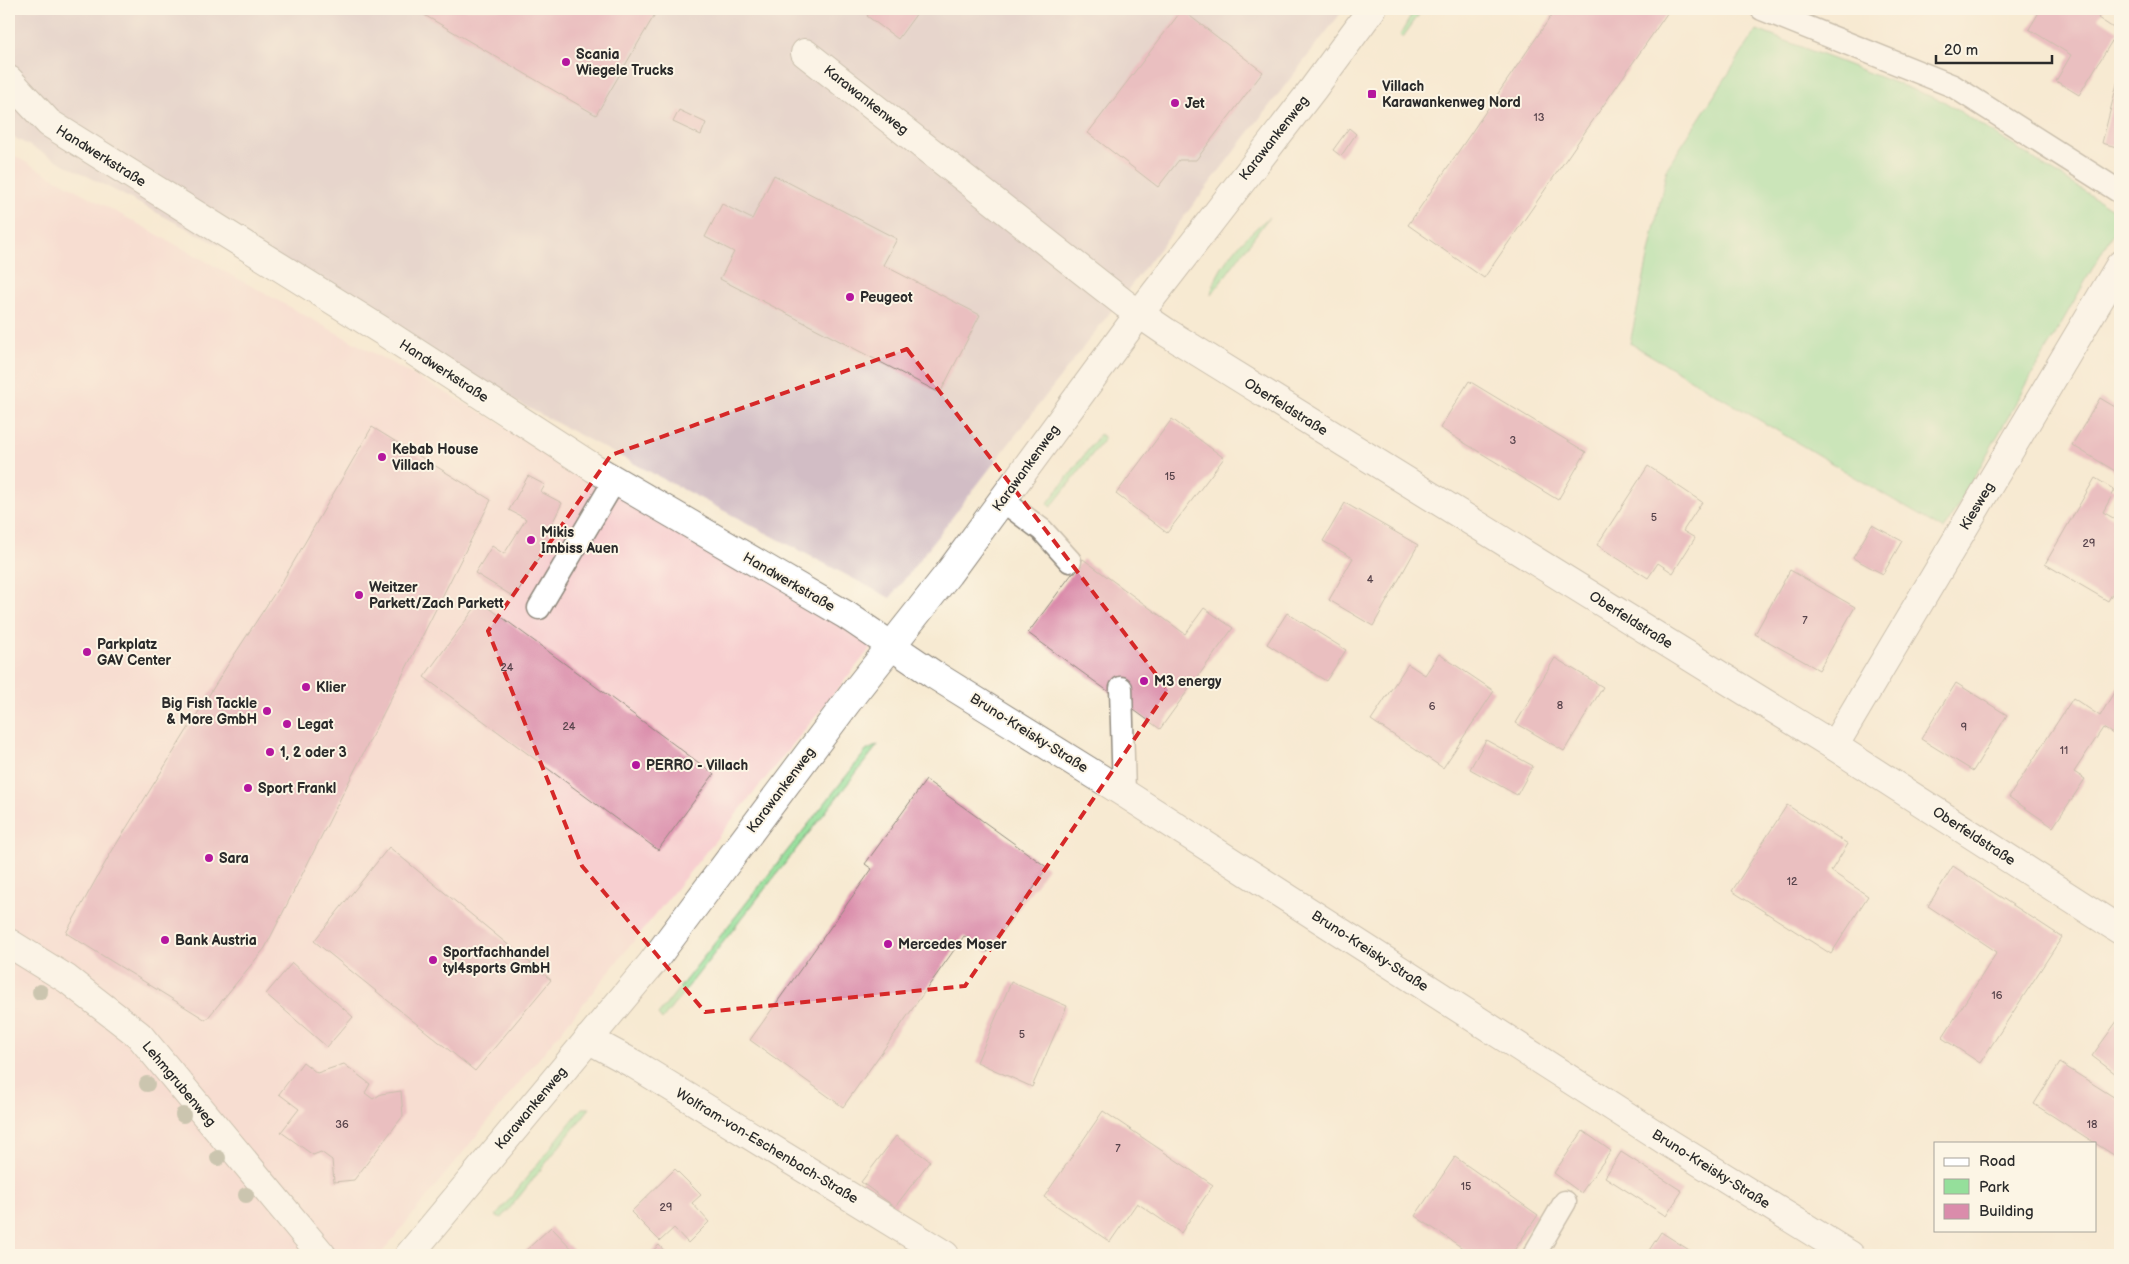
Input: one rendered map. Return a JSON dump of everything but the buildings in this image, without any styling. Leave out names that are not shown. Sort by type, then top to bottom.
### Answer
[{"type":"street","name":"Karawankenweg","points":[[409,1255],[652,963],[854,693],[1002,500],[1139,314],[1372,9]]},
{"type":"street","name":"Karawankenweg","points":[[805,53],[1139,314]]},
{"type":"street","name":"Handwerkstraße","points":[[9,80],[49,123],[384,332],[615,480],[846,615],[891,646]]},
{"type":"street","name":"Kiesweg","points":[[1834,746],[2120,265]]},
{"type":"street","name":"Oberfeldstraße","points":[[1139,314],[1834,746],[2120,930]]},
{"type":"street","name":"Bruno-Kreisky-Straße","points":[[891,646],[1124,793],[1669,1143],[1850,1255]]},
{"type":"street","name":"Lehmgrubenweg","points":[[9,943],[67,979],[139,1035],[322,1255]]},
{"type":"street","name":"Wolfram-von-Eschenbach-Straße","points":[[588,1039],[634,1064],[945,1255]]},
{"type":"lane","points":[[1762,9],[1953,86],[2120,192]]},
{"type":"lane","points":[[539,608],[615,480]]},
{"type":"lane","points":[[1002,500],[1042,530],[1070,561]]},
{"type":"lane","points":[[1121,688],[1124,793]]},
{"type":"lane","points":[[1534,1255],[1565,1202]]},
{"type":"highlighted area","points":[[907,349],[1168,690],[965,986],[705,1012],[582,866],[488,631],[611,455]]},
{"type":"shaded area","points":[[9,9],[1344,9],[890,598],[9,135]]},
{"type":"shaded area","points":[[9,153],[883,633],[380,1255],[9,1255]]},
{"type":"green space","points":[[1415,9],[1423,9],[1403,37],[1400,35]]},
{"type":"green space","points":[[1757,30],[1945,102],[2120,214],[2120,220],[1944,530],[1630,343],[1667,168]]},
{"type":"green space","points":[[1269,217],[1211,295],[1214,284],[1225,262],[1242,242]]},
{"type":"green space","points":[[1100,434],[1105,438],[1051,507],[1047,504]]},
{"type":"green space","points":[[878,745],[662,1020],[658,1015],[866,751]]},
{"type":"green space","points":[[582,1108],[590,1108],[502,1218],[496,1216]]},
{"type":"place","name":"Scania Wiegele Trucks","points":[[566,62]]},
{"type":"place","name":"Villach Karawankenweg Nord","points":[[1372,94]]},
{"type":"place","name":"Jet","points":[[1175,103]]},
{"type":"place","name":"Peugeot","points":[[850,297]]},
{"type":"place","name":"Kebab House Villach","points":[[382,457]]},
{"type":"place","name":"Mikis Imbiss Auen","points":[[531,540]]},
{"type":"place","name":"Weitzer Parkett/Zach Parkett","points":[[359,595]]},
{"type":"place","name":"Parkplatz GAV Center","points":[[87,652]]},
{"type":"place","name":"M3 energy","points":[[1144,681]]},
{"type":"place","name":"Klier","points":[[306,687]]},
{"type":"place","name":"Big Fish Tackle & More GmbH","points":[[267,711]]},
{"type":"place","name":"Legat","points":[[287,724]]},
{"type":"place","name":"1, 2 oder 3","points":[[270,752]]},
{"type":"place","name":"PERRO - Villach","points":[[636,765]]},
{"type":"place","name":"Sport Frankl","points":[[248,788]]},
{"type":"place","name":"Sara","points":[[209,858]]},
{"type":"place","name":"Bank Austria","points":[[165,940]]},
{"type":"place","name":"Mercedes Moser","points":[[888,944]]},
{"type":"place","name":"Sportfachhandel tyl4sports GmbH","points":[[433,960]]}]
